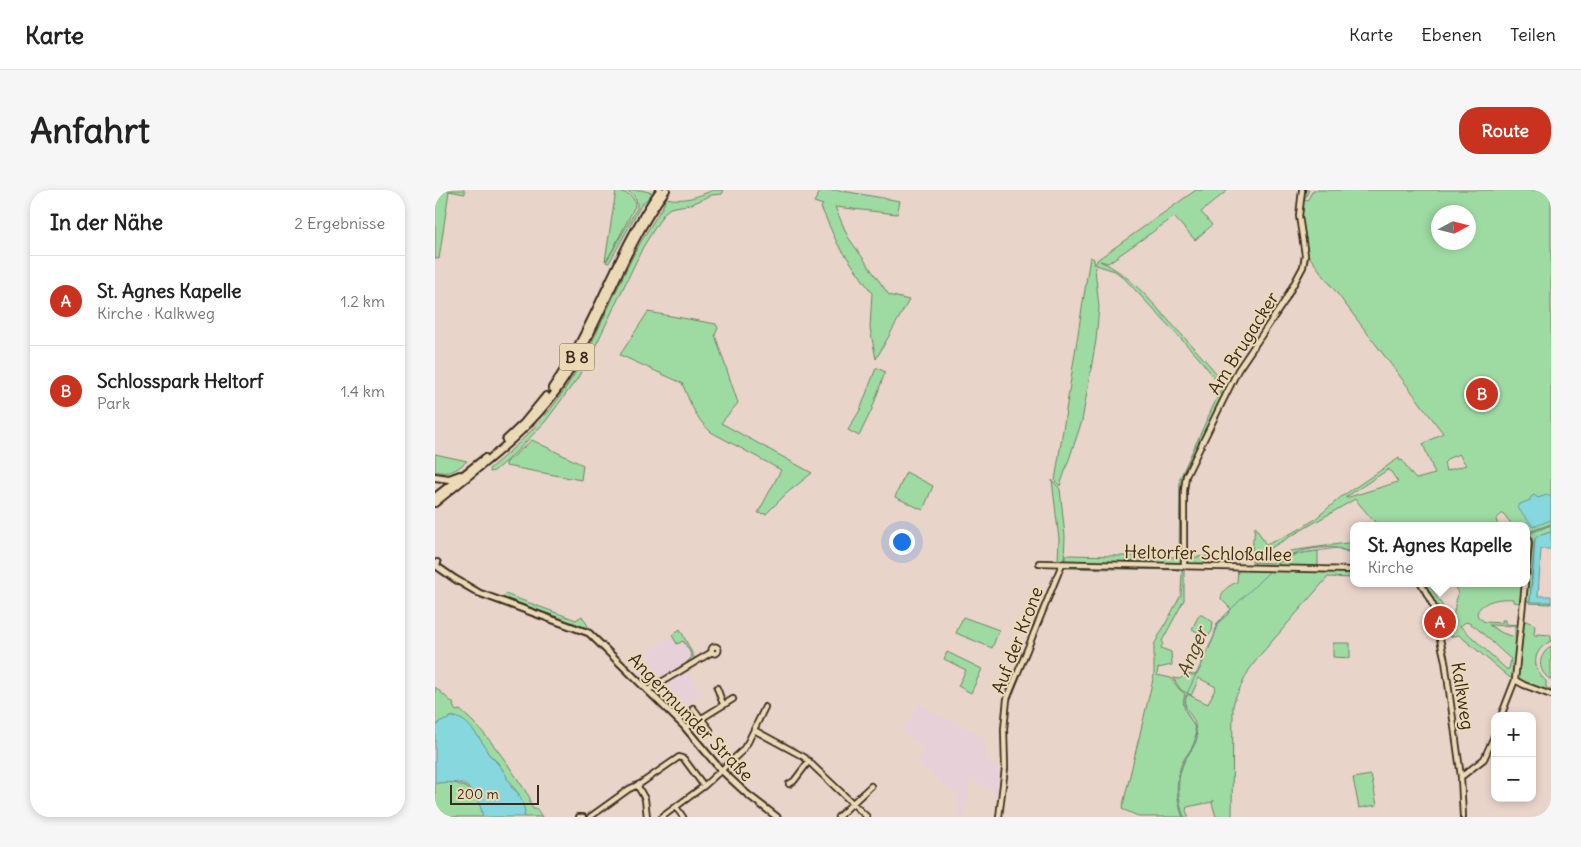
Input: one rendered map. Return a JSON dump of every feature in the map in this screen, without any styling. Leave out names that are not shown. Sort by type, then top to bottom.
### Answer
[{"type":"highway","name":"B 8","points":[[435,497],[514,433],[554,386],[581,339],[630,238],[661,190]]},
{"type":"highway","name":"B 8","points":[[435,503],[513,440],[538,414],[557,389],[576,358],[637,234],[666,190]]},
{"type":"highway","points":[[435,477],[443,479],[454,478],[468,472]]},
{"type":"main road","name":"Angermunder Straße","points":[[435,563],[466,586],[589,633],[687,728],[721,770],[747,794],[777,817]]},
{"type":"street","name":"Am Brugacker","points":[[1184,566],[1184,491],[1186,476],[1238,370],[1284,302],[1303,268],[1305,255],[1299,216],[1302,190]]},
{"type":"street","name":"Heltorfer Schloßallee","points":[[1039,563],[1350,570]]},
{"type":"street","name":"Auf der Krone","points":[[999,817],[1005,768],[1004,730],[1007,699],[1062,564]]},
{"type":"street","name":"Kalkweg","points":[[1423,587],[1436,609],[1437,626],[1461,777],[1463,817]]},
{"type":"street","points":[[1503,712],[1515,680],[1525,587]]},
{"type":"street","points":[[648,690],[712,652]]},
{"type":"street","points":[[1515,680],[1551,696]]},
{"type":"street","points":[[717,688],[724,705]]},
{"type":"street","points":[[687,728],[733,699]]},
{"type":"street","points":[[662,817],[704,786],[742,751],[765,707]]},
{"type":"street","points":[[693,708],[710,730]]},
{"type":"street","points":[[754,730],[799,753],[867,817]]},
{"type":"street","points":[[1461,777],[1484,759],[1491,743]]},
{"type":"street","points":[[590,817],[629,788],[637,785],[679,757],[685,759],[704,786]]},
{"type":"street","points":[[789,784],[794,781],[809,761]]},
{"type":"street","points":[[637,785],[645,799],[647,817]]},
{"type":"street","points":[[838,817],[871,786]]},
{"type":"street","points":[[676,807],[683,817]]},
{"type":"shaded area","points":[[680,629],[697,661],[648,688],[633,674],[650,662],[645,654]]},
{"type":"shaded area","points":[[684,669],[703,693],[675,714],[652,692],[653,686]]},
{"type":"shaded area","points":[[920,704],[936,714],[984,737],[985,758],[1004,772],[1002,798],[970,778],[966,817],[956,816],[959,796],[938,781],[937,777],[917,762],[926,749],[902,730]]},
{"type":"green space","points":[[435,190],[465,190],[465,194],[449,191],[439,259],[435,258]]},
{"type":"green space","points":[[622,190],[641,190],[653,193],[641,205],[609,263],[606,262],[637,208],[634,195]]},
{"type":"green space","points":[[713,190],[724,190],[722,194],[712,195],[692,204],[670,208],[664,213],[643,247],[594,349],[577,379],[545,422],[516,452],[494,471],[490,472],[489,469],[538,423],[563,392],[583,359],[633,256],[666,198],[690,198]]},
{"type":"green space","points":[[821,190],[837,190],[900,201],[897,214],[835,207],[848,237],[889,295],[909,300],[876,359],[870,328],[872,293],[837,243],[821,207],[823,205],[814,202]]},
{"type":"green space","points":[[1196,190],[1228,190],[1201,212],[1212,225],[1195,240],[1174,217],[1108,263],[1100,261],[1120,273],[1137,287],[1214,370],[1228,388],[1187,471],[1182,565],[1065,562],[1065,555],[1179,557],[1180,478],[1222,387],[1198,357],[1124,278],[1115,271],[1096,265],[1096,262]]},
{"type":"green space","points":[[1303,190],[1309,190],[1304,200],[1307,201],[1313,190],[1551,190],[1551,524],[1530,532],[1530,522],[1510,522],[1503,513],[1496,519],[1497,522],[1375,522],[1355,499],[1255,557],[1255,562],[1272,563],[1290,551],[1350,543],[1350,551],[1338,548],[1311,549],[1285,557],[1273,567],[1255,567],[1255,563],[1252,562],[1255,526],[1266,545],[1298,530],[1314,520],[1341,497],[1399,458],[1416,479],[1435,474],[1423,444],[1443,433],[1305,251],[1299,216]],"holes":[[[1459,454],[1466,465],[1446,471],[1444,463],[1449,458]],[[1389,469],[1398,482],[1346,498]]]},
{"type":"green space","points":[[616,191],[626,193],[632,197],[635,206],[610,255],[605,261]]},
{"type":"green space","points":[[1090,257],[1094,259],[1099,307],[1096,340],[1082,421],[1060,486],[1055,481]]},
{"type":"green space","points":[[648,312],[716,324],[718,328],[715,335],[738,403],[721,423],[812,473],[787,493],[766,514],[758,513],[781,470],[705,427],[690,403],[682,383],[620,355]]},
{"type":"green space","points":[[876,368],[885,372],[872,409],[859,436],[848,430],[860,410]]},
{"type":"green space","points":[[532,440],[583,465],[581,480],[506,466],[506,463]]},
{"type":"green space","points":[[435,454],[467,461],[453,471],[435,471]]},
{"type":"green space","points":[[906,472],[933,486],[923,510],[895,497]]},
{"type":"green space","points":[[1052,480],[1060,489],[1065,536],[1064,563],[1058,562],[1059,539]]},
{"type":"green space","points":[[1551,525],[1551,532],[1538,536],[1535,539],[1530,601],[1551,602],[1551,604],[1529,603],[1529,601],[1524,600],[1526,587],[1530,587],[1530,533]]},
{"type":"green space","points":[[1318,551],[1318,568],[1275,567],[1289,557]]},
{"type":"green space","points":[[1209,556],[1209,566],[1186,565],[1185,558]]},
{"type":"green space","points":[[1065,565],[1184,568],[1184,600],[1162,641],[1161,648],[1171,652],[1172,665],[1158,668],[1157,675],[1171,678],[1185,694],[1184,707],[1195,732],[1192,748],[1182,763],[1177,783],[1183,817],[1138,817],[1122,809],[1154,675],[1154,645],[1181,595],[1182,570],[1061,568]]},
{"type":"green space","points":[[1238,568],[1350,570],[1350,578],[1328,577],[1261,654],[1249,670],[1236,696],[1233,705],[1232,817],[1216,817],[1212,803],[1214,800],[1187,807],[1186,811],[1189,817],[1184,817],[1179,797],[1181,769],[1197,738],[1194,721],[1185,703],[1187,695],[1191,695],[1181,690],[1173,678],[1180,679],[1185,674],[1194,675],[1198,673],[1218,623],[1231,609],[1221,599],[1224,590],[1237,582]],"holes":[[[1199,678],[1216,687],[1208,704],[1191,696]]]},
{"type":"green space","points":[[1424,587],[1431,587],[1452,621],[1458,593],[1455,587],[1524,587],[1522,603],[1513,602],[1513,599],[1498,600],[1483,605],[1477,613],[1478,617],[1485,622],[1502,623],[1502,620],[1505,620],[1505,624],[1520,625],[1514,679],[1509,677],[1459,635],[1440,638],[1437,614],[1440,613]],"holes":[[[1466,622],[1511,659],[1509,669],[1506,669],[1460,626]],[[1489,625],[1515,626],[1515,637],[1502,633]]]},
{"type":"green space","points":[[505,594],[576,620],[582,616],[588,626],[587,628],[502,597]]},
{"type":"green space","points":[[1199,615],[1213,622],[1212,631],[1207,638],[1192,629]]},
{"type":"green space","points":[[963,617],[999,630],[992,648],[956,633]]},
{"type":"green space","points":[[1526,621],[1535,625],[1534,634],[1536,637],[1537,634],[1551,635],[1551,641],[1540,649],[1537,654],[1536,665],[1541,676],[1546,681],[1546,688],[1551,689],[1551,695],[1524,684],[1516,678],[1522,623]]},
{"type":"green space","points":[[680,629],[695,659],[685,664],[692,657],[689,650],[683,641],[677,644],[672,635]]},
{"type":"green space","points":[[1333,643],[1350,643],[1350,658],[1333,657]]},
{"type":"green space","points":[[1551,646],[1551,680],[1543,672],[1541,659]]},
{"type":"green space","points":[[947,652],[982,669],[971,693],[958,686],[966,670],[944,659]]},
{"type":"green space","points":[[435,687],[454,704],[453,706],[456,711],[460,710],[490,740],[530,798],[530,804],[533,809],[537,809],[542,817],[524,817],[523,806],[518,797],[519,794],[506,779],[504,772],[488,753],[478,736],[463,721],[451,717],[435,729]]},
{"type":"green space","points":[[1371,775],[1377,805],[1359,808],[1353,778]]},
{"type":"green space","points":[[445,782],[461,785],[471,791],[479,802],[483,817],[435,817],[435,783]]},
{"type":"water","points":[[1534,495],[1538,498],[1547,495],[1551,497],[1551,520],[1533,527],[1518,508],[1520,504],[1530,500]]},
{"type":"water","points":[[1551,532],[1551,549],[1541,549],[1538,596],[1551,596],[1551,602],[1530,602],[1535,539],[1538,536]]},
{"type":"water","points":[[451,717],[462,720],[471,727],[485,746],[487,752],[503,770],[507,779],[511,782],[511,787],[519,794],[518,797],[520,796],[525,811],[524,817],[483,817],[476,798],[467,786],[456,783],[435,783],[435,729],[440,721]]},
{"type":"waterway","name":"Anger","points":[[1530,532],[1551,524]]},
{"type":"waterway","name":"Anger","points":[[1274,566],[1286,556],[1296,554],[1337,548],[1350,552]]},
{"type":"waterway","name":"Anger","points":[[1183,817],[1178,796],[1179,774],[1197,739],[1196,731],[1185,709],[1184,700],[1214,636],[1217,623],[1272,569]]},
{"type":"place","name":"Schlosspark Heltorf","points":[[1482,394]]},
{"type":"place","name":"St. Agnes Kapelle","points":[[1440,622]]}]
